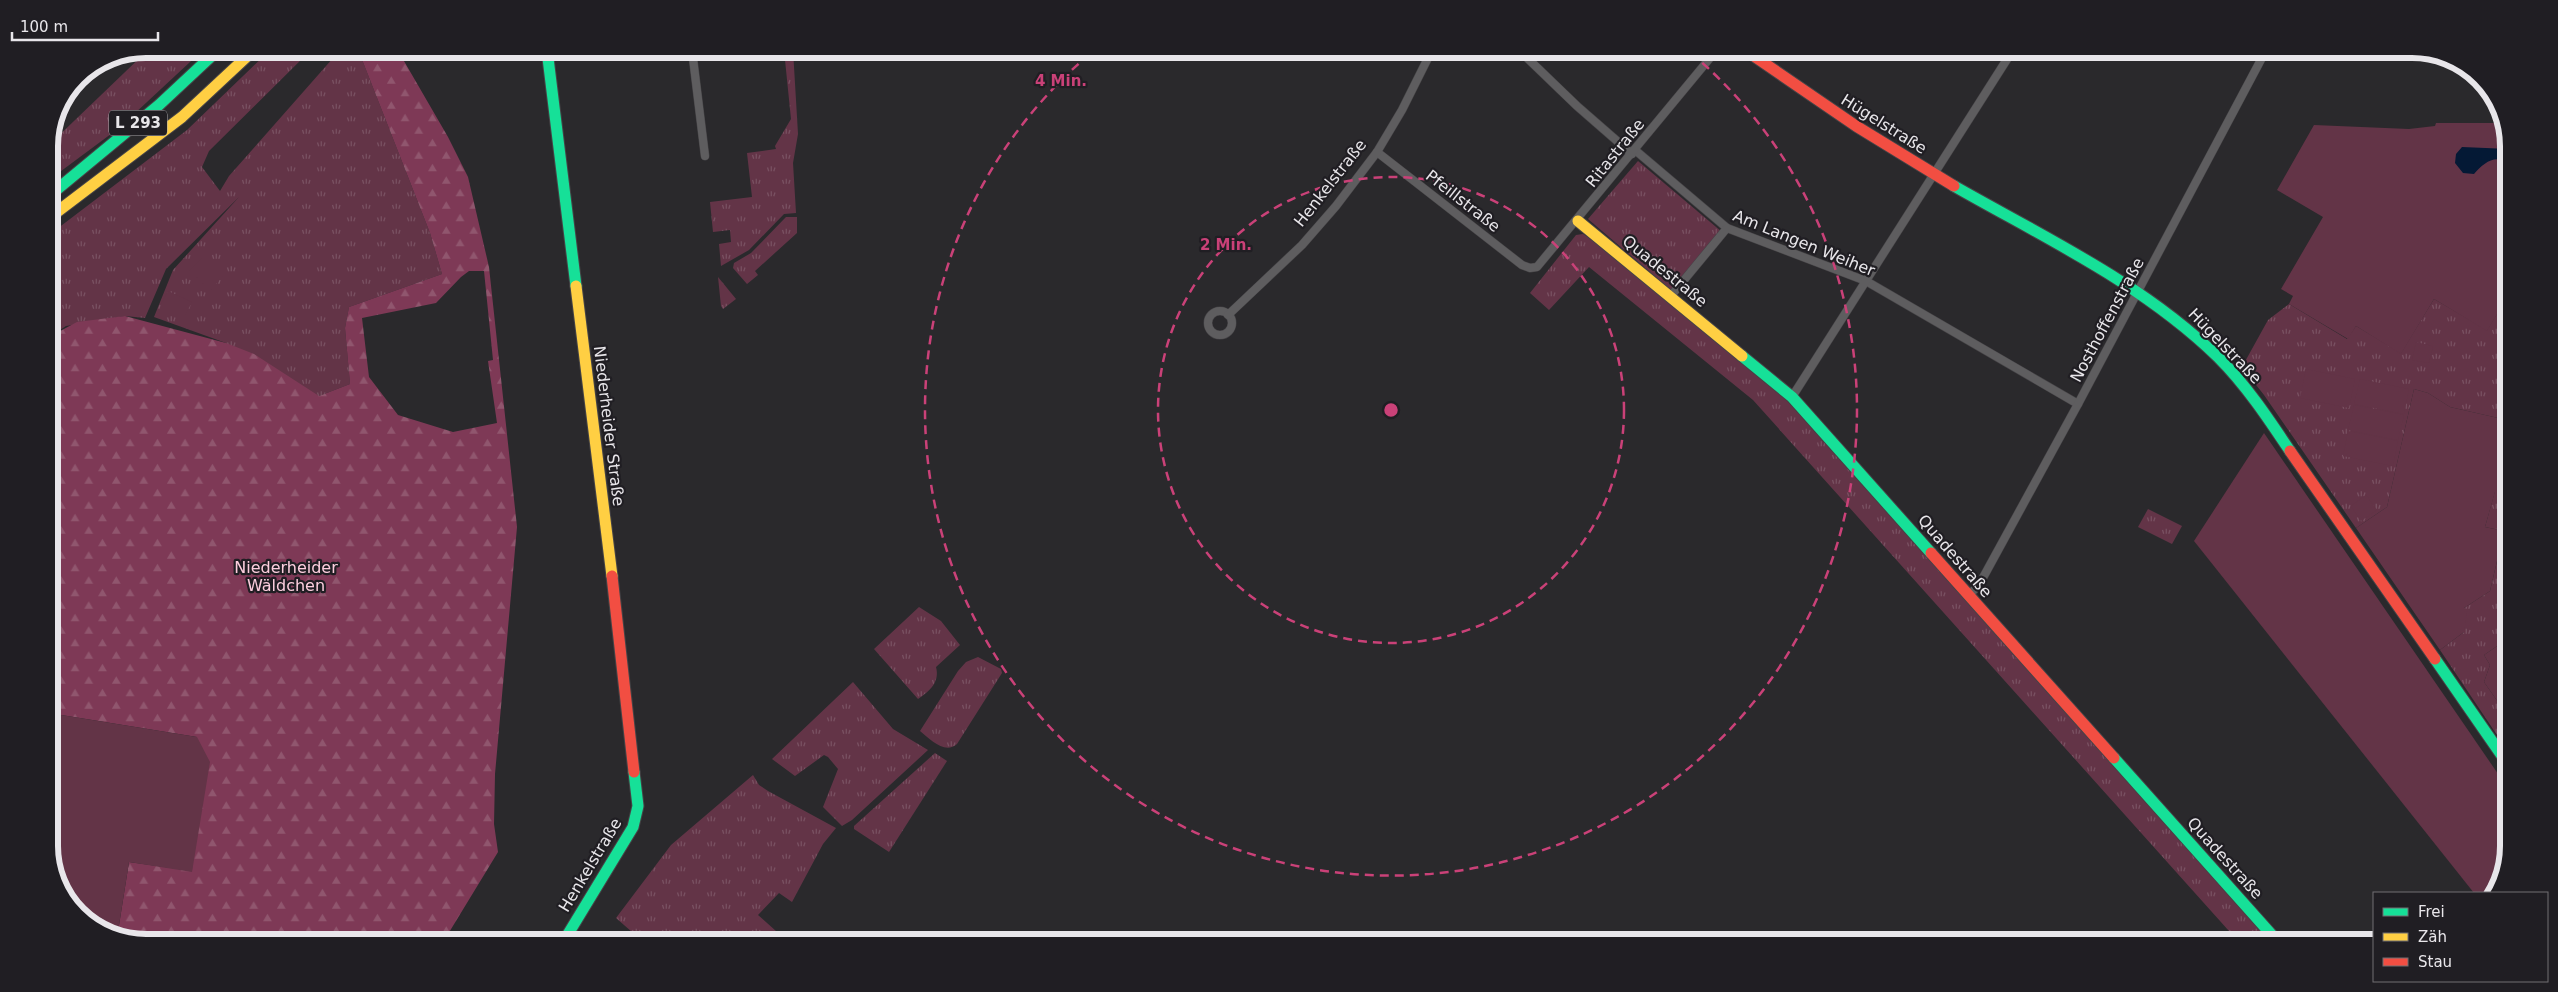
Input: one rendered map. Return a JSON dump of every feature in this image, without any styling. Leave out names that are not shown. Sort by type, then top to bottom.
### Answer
[{"type":"main road","name":"L 293","points":[[58,189],[152,112],[209,58]]},
{"type":"main road","name":"L 293","points":[[58,211],[167,129],[213,90],[245,58]]},
{"type":"main road","name":"Niederheider Straße","points":[[548,58],[625,685],[638,806]]},
{"type":"main road","name":"Hügelstraße","points":[[1757,58],[1853,126],[2138,292],[2197,336],[2248,390],[2500,753]]},
{"type":"main road","name":"Quadestraße","points":[[1578,221],[1792,397],[2271,934]]},
{"type":"main road","name":"Henkelstraße","points":[[568,934],[633,827],[638,806]]},
{"type":"street","points":[[693,58],[705,156]]},
{"type":"street","name":"Henkelstraße","points":[[1228,315],[1320,227],[1377,152],[1402,110],[1428,58]]},
{"type":"street","name":"Am Langen Weiher","points":[[1527,58],[1577,106],[1727,228],[1866,281],[2078,404]]},
{"type":"street","name":"Ritastraße","points":[[1534,268],[1544,262],[1710,58]]},
{"type":"street","points":[[1792,397],[2008,58]]},
{"type":"street","name":"Nosthoffenstraße","points":[[1968,596],[1979,586],[2262,58]]},
{"type":"street","name":"Pfeillstraße","points":[[1377,152],[1522,265],[1534,268]]},
{"type":"street","points":[[1670,297],[1727,228]]},
{"type":"green space","points":[[140,58],[194,58],[119,128],[58,173],[58,136]]},
{"type":"green space","points":[[262,58],[303,58],[209,151],[202,167],[220,191],[229,176],[333,58],[361,58],[430,233],[442,274],[349,307],[345,328],[350,384],[319,396],[219,380],[226,343],[154,317],[173,270],[239,197],[166,269],[145,318],[125,316],[66,326],[58,331],[58,228],[187,130]]},
{"type":"green space","name":"Niederheider Wäldchen","points":[[361,58],[402,58],[448,137],[468,177],[489,267],[517,527],[495,774],[494,824],[498,852],[448,934],[134,934],[118,930],[129,862],[192,871],[197,737],[58,714],[58,332],[77,322],[125,316],[226,343],[254,354],[319,396],[350,384],[345,328],[349,307],[442,274],[430,233]],"holes":[[[469,271],[484,271],[493,360],[488,361],[497,423],[453,432],[398,415],[369,377],[362,318],[436,303]]]},
{"type":"green space","points":[[785,58],[793,58],[798,134],[793,163],[796,213],[784,214],[749,250],[721,266],[719,244],[731,242],[730,230],[713,232],[710,202],[752,197],[747,153],[776,149],[775,146],[791,119]]},
{"type":"green space","points":[[2436,123],[2498,123],[2500,139],[2500,309],[2487,331],[2434,299],[2401,354],[2356,326],[2348,339],[2289,304],[2293,296],[2281,289],[2323,217],[2277,190],[2314,125],[2409,129],[2435,126]]},
{"type":"green space","points":[[1638,161],[1722,232],[1671,290],[1588,219]]},
{"type":"green space","points":[[786,217],[797,217],[797,233],[755,271],[758,275],[747,284],[733,268],[734,263],[751,253]]},
{"type":"green space","points":[[1583,234],[1597,243],[1782,395],[2263,934],[2229,934],[2229,931],[1753,400],[1589,267],[1549,310],[1530,293],[1576,235]]},
{"type":"green space","points":[[202,258],[223,276],[211,290],[189,271]]},
{"type":"green space","points":[[718,277],[736,299],[723,309],[721,306]]},
{"type":"green space","points":[[168,291],[192,302],[185,316],[161,304]]},
{"type":"green space","points":[[2434,299],[2487,330],[2500,309],[2500,418],[2450,407],[2428,393],[2414,389],[2387,507],[2356,528],[2264,395],[2242,367],[2268,320],[2289,304],[2347,339],[2356,326],[2401,353]]},
{"type":"green space","points":[[2416,342],[2433,346],[2429,363],[2412,360]]},
{"type":"green space","points":[[2306,369],[2355,379],[2349,408],[2300,398]]},
{"type":"green space","points":[[2360,379],[2409,389],[2404,414],[2354,404]]},
{"type":"green space","points":[[2414,389],[2428,393],[2450,407],[2500,418],[2500,488],[2495,492],[2485,527],[2500,530],[2500,548],[2490,591],[2464,608],[2467,611],[2464,632],[2440,650],[2356,528],[2387,507]]},
{"type":"green space","points":[[2354,405],[2404,415],[2398,440],[2348,430]]},
{"type":"green space","points":[[2348,431],[2398,441],[2393,466],[2343,456]]},
{"type":"green space","points":[[2264,433],[2500,777],[2500,858],[2496,875],[2488,892],[2473,892],[2194,541]]},
{"type":"green space","points":[[2500,488],[2500,530],[2485,527],[2495,491]]},
{"type":"green space","points":[[2366,495],[2377,510],[2361,521],[2351,506]]},
{"type":"green space","points":[[2148,509],[2182,526],[2172,544],[2138,527]]},
{"type":"green space","points":[[2500,548],[2500,644],[2484,655],[2490,665],[2484,682],[2500,705],[2500,740],[2440,650],[2464,632],[2464,608],[2490,591]]},
{"type":"green space","points":[[919,607],[941,621],[960,645],[936,667],[937,677],[933,686],[918,699],[874,649]]},
{"type":"green space","points":[[2500,644],[2500,705],[2484,682],[2490,665],[2484,655]]},
{"type":"green space","points":[[978,657],[1001,669],[1002,673],[957,744],[948,748],[938,745],[920,731],[958,671],[966,662]]},
{"type":"green space","points":[[853,682],[893,729],[928,750],[852,820],[842,826],[823,807],[838,769],[828,757],[824,755],[795,776],[772,759]]},
{"type":"green space","points":[[58,714],[197,737],[210,762],[192,872],[129,862],[118,930],[96,920],[83,909],[69,891],[60,869],[58,853]]},
{"type":"green space","points":[[935,753],[947,761],[889,852],[854,829],[854,826]]},
{"type":"green space","points":[[753,775],[759,785],[768,791],[836,828],[823,844],[792,902],[779,893],[758,915],[779,934],[634,934],[616,918],[671,845]]},
{"type":"water","points":[[2462,147],[2500,149],[2500,159],[2486,163],[2474,174],[2463,173],[2455,163],[2456,154]]},
{"type":"traffic: fast","points":[[58,189],[159,105],[209,58]]},
{"type":"traffic: fast","points":[[548,58],[576,286]]},
{"type":"traffic: fast","points":[[1954,186],[2092,263],[2157,306],[2189,331],[2218,357],[2238,379],[2290,451]]},
{"type":"traffic: fast","points":[[1742,356],[1792,397],[1931,553]]},
{"type":"traffic: fast","points":[[2435,659],[2500,753]]},
{"type":"traffic: fast","points":[[2114,758],[2271,934]]},
{"type":"traffic: fast","points":[[568,934],[633,827],[638,806],[634,772]]},
{"type":"traffic: slow","points":[[58,211],[182,117],[245,58]]},
{"type":"traffic: slow","points":[[1578,221],[1742,356]]},
{"type":"traffic: slow","points":[[576,286],[612,576]]},
{"type":"traffic: jam","points":[[1757,58],[1856,126],[1954,186]]},
{"type":"traffic: jam","points":[[2290,451],[2435,659]]},
{"type":"traffic: jam","points":[[1931,553],[2114,758]]},
{"type":"traffic: jam","points":[[612,576],[634,772]]}]
